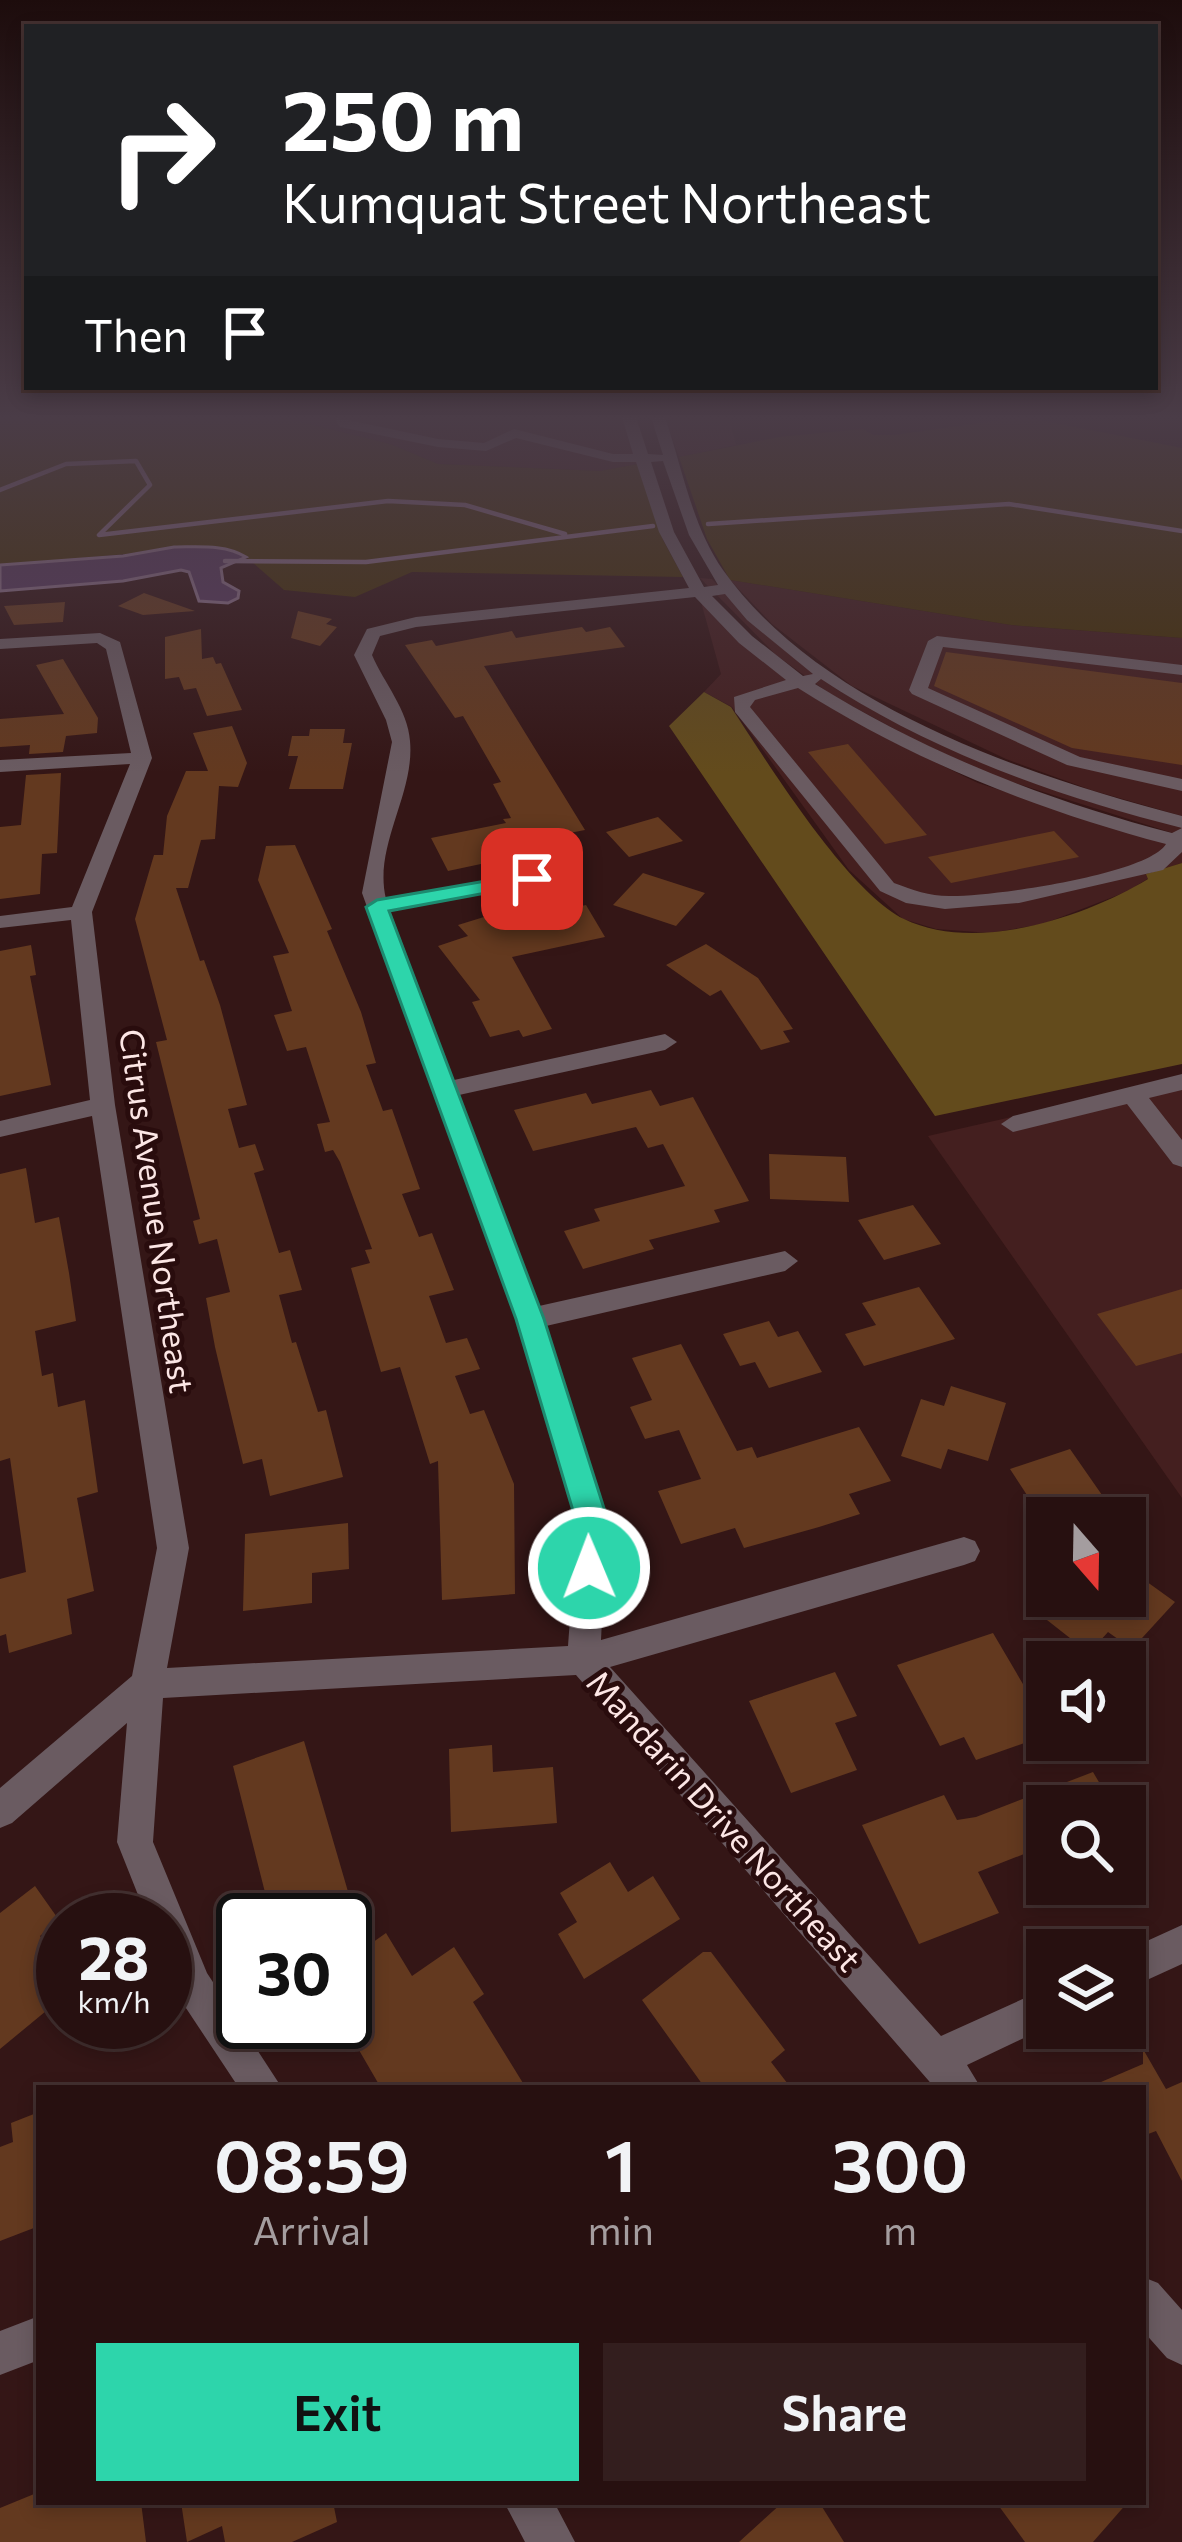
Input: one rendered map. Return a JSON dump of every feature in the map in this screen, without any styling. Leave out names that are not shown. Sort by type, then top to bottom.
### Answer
[{"type":"street","points":[[670,536],[768,657],[803,682],[907,742],[982,778],[1181,835]]},
{"type":"street","points":[[698,536],[714,591],[827,675],[938,736],[1181,835]]},
{"type":"street","name":"Mandarin Drive Northeast","points":[[714,591],[416,622],[373,633],[363,655],[395,719],[402,746],[372,871],[377,907],[530,1319],[592,1521],[583,1660],[949,2073]]},
{"type":"street","points":[[0,644],[100,638],[114,646],[142,758],[0,766]]},
{"type":"street","points":[[1182,670],[937,641],[917,690],[1074,760],[1182,785]]},
{"type":"street","points":[[827,675],[748,696],[740,701],[741,708],[887,887],[901,896],[923,903],[983,902],[1156,866],[1181,835]]},
{"type":"street","name":"Citrus Avenue Northeast","points":[[142,758],[81,912],[103,1105],[173,1548],[147,1684],[135,1842],[193,1987],[260,2085]]},
{"type":"street","points":[[377,907],[570,872]]},
{"type":"street","points":[[0,922],[81,912]]},
{"type":"street","points":[[444,1090],[665,1042]]},
{"type":"street","points":[[1013,1124],[1182,1082]]},
{"type":"street","points":[[1133,1094],[1182,1158]]},
{"type":"street","points":[[0,1129],[103,1105]]},
{"type":"street","points":[[530,1319],[785,1261]]},
{"type":"street","points":[[0,1811],[147,1684],[583,1660],[964,1551]]},
{"type":"street","points":[[1146,1961],[1182,1945]]},
{"type":"street","points":[[949,2073],[1026,2021]]},
{"type":"street","points":[[1146,2301],[1182,2343]]},
{"type":"street","points":[[0,2353],[36,2339]]},
{"type":"street","points":[[529,2505],[552,2542]]},
{"type":"shaded area","points":[[0,536],[662,536],[683,577],[412,572],[355,597],[284,590],[243,554],[206,547],[0,565]]},
{"type":"shaded area","points":[[1182,536],[1182,638],[1011,625],[730,580],[707,539]]},
{"type":"shaded area","points":[[174,547],[221,548],[246,557],[221,568],[223,582],[239,591],[238,598],[228,603],[199,601],[189,572],[181,570],[123,581],[0,591],[0,565],[123,556]]},
{"type":"shaded area","points":[[700,578],[712,579],[757,627],[839,691],[932,740],[1086,801],[1182,827],[1182,836],[987,774],[913,739],[830,694],[776,655]]},
{"type":"shaded area","points":[[730,580],[1011,625],[1182,638],[1182,816],[1006,759],[852,686],[772,624]]},
{"type":"shaded area","points":[[701,602],[761,660],[816,699],[902,746],[978,783],[1182,848],[1182,863],[1147,874],[1149,878],[1126,892],[1043,924],[990,933],[936,929],[903,919],[849,870],[732,707],[704,692],[721,674]]},
{"type":"shaded area","points":[[704,692],[731,707],[834,854],[858,882],[904,919],[964,933],[1029,926],[1093,906],[1148,879],[1146,874],[1182,863],[1182,1064],[935,1116],[669,726]]},
{"type":"shaded area","points":[[1182,1078],[1182,1498],[928,1136]]},
{"type":"building","points":[[144,593],[195,611],[143,615],[118,606]]},
{"type":"building","points":[[65,602],[63,622],[14,625],[4,606]]},
{"type":"building","points":[[298,611],[332,619],[326,624],[337,627],[320,646],[291,638]]},
{"type":"building","points":[[582,627],[586,632],[610,627],[625,647],[484,666],[585,830],[488,849],[495,861],[448,871],[431,838],[506,823],[503,819],[511,818],[493,784],[501,782],[463,716],[455,718],[405,645],[432,640],[436,646],[512,631],[516,638]]},
{"type":"building","points":[[201,629],[202,659],[213,657],[216,664],[221,663],[242,710],[207,716],[196,688],[184,690],[179,677],[165,679],[165,637]]},
{"type":"building","points":[[946,652],[1182,683],[1182,765],[1072,748],[934,686]]},
{"type":"building","points":[[63,659],[98,718],[97,733],[66,736],[63,752],[29,754],[30,745],[0,747],[0,719],[64,714],[36,665]]},
{"type":"building","points":[[232,726],[247,763],[238,787],[219,786],[215,839],[201,840],[188,888],[176,888],[220,1005],[247,1105],[228,1109],[239,1148],[255,1144],[264,1170],[254,1173],[279,1253],[290,1250],[302,1290],[279,1295],[292,1343],[296,1342],[318,1412],[326,1410],[343,1477],[270,1496],[262,1459],[243,1464],[215,1347],[206,1298],[230,1292],[217,1239],[199,1244],[193,1221],[200,1219],[156,1042],[167,1040],[135,919],[154,855],[163,855],[167,816],[186,771],[208,771],[193,733]]},
{"type":"building","points":[[310,729],[345,729],[343,743],[352,743],[343,789],[289,789],[298,756],[288,756],[292,736],[309,736]]},
{"type":"building","points":[[848,744],[927,835],[885,844],[808,752]]},
{"type":"building","points":[[61,773],[57,853],[42,854],[40,894],[0,899],[0,827],[21,825],[26,775]]},
{"type":"building","points":[[658,817],[683,841],[629,857],[606,832]]},
{"type":"building","points":[[1054,831],[1079,857],[951,883],[928,857]]},
{"type":"building","points":[[295,845],[361,1012],[376,1063],[366,1065],[383,1111],[392,1109],[420,1189],[402,1194],[419,1237],[432,1233],[454,1290],[429,1296],[446,1343],[467,1338],[480,1369],[455,1376],[470,1414],[484,1410],[514,1484],[515,1594],[442,1600],[438,1461],[430,1464],[400,1367],[381,1372],[351,1268],[370,1263],[365,1250],[372,1249],[340,1162],[333,1150],[325,1152],[317,1124],[330,1122],[306,1047],[287,1051],[274,1015],[292,1011],[273,956],[289,953],[258,880],[266,846]]},
{"type":"building","points":[[643,873],[705,893],[676,926],[613,905]]},
{"type":"building","points":[[586,905],[605,937],[512,957],[552,1029],[523,1037],[519,1030],[490,1037],[472,1002],[480,1000],[438,946],[468,936],[458,925],[484,917],[491,925]]},
{"type":"building","points":[[706,944],[758,978],[793,1029],[783,1031],[790,1042],[761,1050],[721,990],[710,996],[666,965]]},
{"type":"building","points":[[31,945],[36,975],[30,976],[51,1085],[0,1096],[0,951]]},
{"type":"building","points":[[651,1090],[660,1106],[693,1097],[749,1201],[714,1210],[720,1222],[649,1240],[654,1249],[583,1269],[564,1231],[600,1221],[594,1209],[685,1186],[663,1144],[648,1148],[636,1127],[533,1151],[514,1110],[586,1093],[592,1104]]},
{"type":"building","points":[[769,1154],[846,1157],[849,1202],[770,1199]]},
{"type":"building","points":[[26,1168],[35,1223],[59,1217],[76,1321],[35,1331],[42,1376],[53,1373],[58,1407],[85,1400],[98,1492],[77,1498],[94,1591],[67,1599],[72,1634],[9,1653],[6,1634],[0,1636],[0,1579],[26,1572],[10,1458],[0,1461],[0,1174]]},
{"type":"building","points":[[913,1205],[941,1244],[884,1260],[858,1220]]},
{"type":"building","points":[[919,1287],[955,1339],[864,1366],[845,1334],[876,1325],[862,1303]]},
{"type":"building","points":[[1182,1289],[1182,1353],[1136,1366],[1097,1314]]},
{"type":"building","points":[[769,1321],[778,1337],[798,1331],[822,1372],[769,1388],[755,1362],[740,1366],[723,1334]]},
{"type":"building","points":[[681,1344],[737,1451],[752,1447],[757,1458],[859,1427],[891,1481],[849,1494],[860,1514],[819,1527],[744,1548],[735,1528],[681,1544],[658,1491],[701,1479],[679,1430],[645,1439],[630,1407],[652,1400],[632,1358]]},
{"type":"building","points":[[951,1386],[1006,1403],[988,1461],[948,1449],[941,1469],[901,1456],[921,1399],[944,1406]]},
{"type":"building","points":[[1070,1449],[1103,1497],[1028,1497],[1010,1469]]},
{"type":"building","points":[[348,1523],[349,1569],[312,1573],[312,1603],[243,1611],[245,1534]]},
{"type":"building","points":[[1146,1581],[1175,1602],[1139,1641],[1121,1641],[1108,1632],[1100,1641],[1074,1641],[1047,1620],[1146,1617]]},
{"type":"building","points":[[993,1633],[1026,1689],[1026,1742],[976,1760],[964,1737],[940,1746],[897,1665]]},
{"type":"building","points":[[835,1672],[857,1716],[835,1723],[857,1770],[791,1793],[749,1701]]},
{"type":"building","points":[[304,1741],[348,1893],[265,1893],[233,1766]]},
{"type":"building","points":[[492,1745],[493,1772],[553,1767],[557,1823],[451,1832],[449,1749]]},
{"type":"building","points":[[1093,1772],[1101,1785],[1059,1785]]},
{"type":"building","points":[[944,1795],[957,1820],[1026,1798],[1026,1858],[1024,1854],[978,1872],[999,1913],[919,1944],[862,1825]]},
{"type":"building","points":[[610,1862],[628,1892],[653,1876],[680,1919],[584,1979],[558,1934],[577,1922],[560,1893]]},
{"type":"building","points":[[35,1886],[40,1893],[36,1893],[36,2019],[0,2049],[0,1913]]},
{"type":"building","points":[[386,1933],[412,1976],[454,1947],[484,1994],[473,2002],[524,2085],[379,2085],[358,2049],[372,2049],[372,1943]]},
{"type":"building","points":[[703,1952],[711,1952],[785,2050],[771,2062],[789,2085],[703,2085],[642,2000]]},
{"type":"building","points":[[1143,2049],[1166,2089],[1182,2082],[1182,2181],[1156,2131],[1146,2135],[1146,2085],[1094,2085],[1143,2064]]},
{"type":"building","points":[[36,2113],[36,2227],[0,2241],[0,2147],[13,2142],[11,2123]]},
{"type":"building","points":[[36,2493],[36,2505],[141,2505],[146,2542],[0,2542],[0,2508]]},
{"type":"building","points":[[181,2505],[334,2505],[337,2522],[292,2542],[225,2542],[222,2526],[187,2542]]},
{"type":"building","points":[[780,2505],[821,2505],[844,2542],[739,2542]]},
{"type":"building","points":[[998,2505],[1125,2505],[1093,2542],[1025,2542]]},
{"type":"waterway","points":[[225,561],[366,562],[576,536]]},
{"type":"route","points":[[532,879],[377,907],[530,1319],[592,1521],[589,1568]]}]
